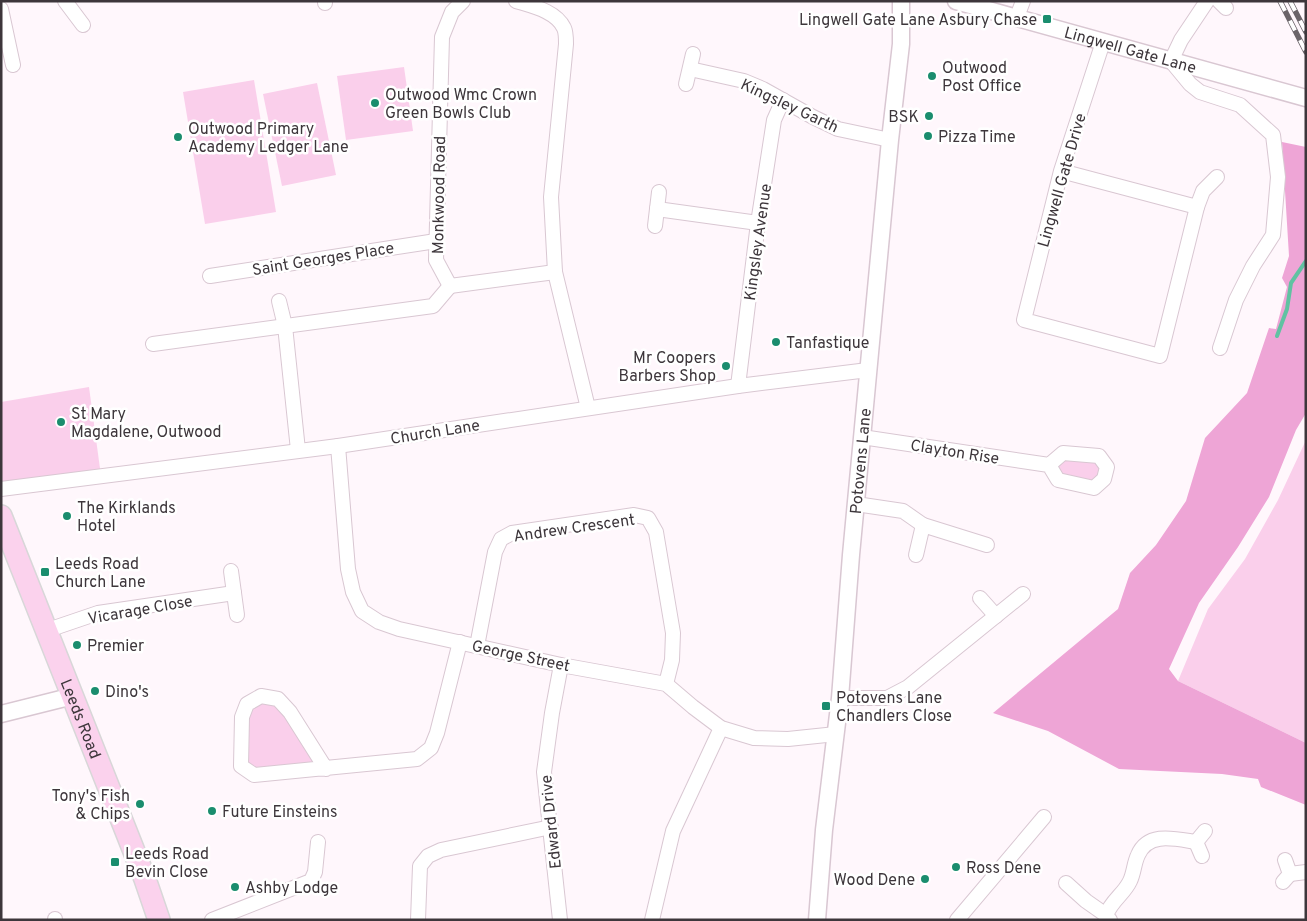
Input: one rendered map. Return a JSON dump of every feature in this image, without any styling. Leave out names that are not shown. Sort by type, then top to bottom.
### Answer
[{"type":"main road","name":"Leeds Road","points":[[1,516],[48,630],[160,920]]},
{"type":"street","points":[[66,1],[84,25]]},
{"type":"street","name":"Monkwood Road","points":[[450,286],[436,260],[442,37],[452,12],[463,1]]},
{"type":"street","points":[[516,1],[540,9],[556,18],[564,28],[566,44],[551,197],[555,272],[588,408]]},
{"type":"street","name":"Potovens Lane","points":[[817,920],[824,830],[840,698],[890,140],[901,44],[901,1]]},
{"type":"street","name":"Lingwell Gate Lane","points":[[956,1],[1306,98]]},
{"type":"street","points":[[1017,17],[1023,1]]},
{"type":"street","points":[[1207,1],[1181,40],[1171,61],[1190,84],[1200,92],[1240,104],[1273,135],[1278,177],[1273,235],[1253,266],[1236,300],[1220,348]]},
{"type":"street","points":[[1,9],[13,65]]},
{"type":"street","name":"Lingwell Gate Drive","points":[[1103,42],[1061,171],[1024,320],[1160,356],[1197,207]]},
{"type":"street","points":[[686,84],[693,54]]},
{"type":"street","name":"Kingsley Garth","points":[[690,69],[744,81],[763,89],[838,129],[890,140]]},
{"type":"street","name":"Kingsley Avenue","points":[[738,386],[758,223],[774,120],[783,100]]},
{"type":"street","points":[[1061,171],[1197,207],[1203,191],[1217,177]]},
{"type":"street","points":[[655,226],[659,192]]},
{"type":"street","points":[[657,209],[758,223]]},
{"type":"street","name":"Saint Georges Place","points":[[210,276],[436,241]]},
{"type":"street","points":[[153,344],[433,306],[450,286],[555,272]]},
{"type":"street","points":[[279,301],[285,326],[298,450]]},
{"type":"street","name":"Church Lane","points":[[1,489],[338,446],[738,386],[868,370]]},
{"type":"street","name":"Clayton Rise","points":[[862,437],[1049,465]]},
{"type":"street","name":"George Street","points":[[338,446],[348,569],[353,592],[362,611],[379,622],[399,629],[561,665],[666,684]]},
{"type":"street","points":[[856,504],[902,511],[923,525],[987,545]]},
{"type":"street","name":"Andrew Crescent","points":[[477,646],[495,552],[501,539],[512,533],[634,515],[648,518],[656,532],[673,633],[672,660],[666,684]]},
{"type":"street","points":[[916,555],[923,525]]},
{"type":"street","points":[[231,571],[237,615]]},
{"type":"street","name":"Vicarage Close","points":[[48,630],[98,613],[234,593]]},
{"type":"street","points":[[840,698],[886,698],[908,687],[1023,594]]},
{"type":"street","points":[[980,598],[996,616]]},
{"type":"street","points":[[326,769],[290,712],[278,699],[261,696],[247,704],[242,717],[241,766],[254,775],[326,769],[417,759],[431,748],[437,733],[460,642]]},
{"type":"street","name":"Edward Drive","points":[[560,920],[544,772],[561,665]]},
{"type":"street","points":[[666,684],[721,728],[754,738],[788,738],[836,734]]},
{"type":"street","points":[[1,714],[73,696]]},
{"type":"street","points":[[652,920],[673,831],[721,728]]},
{"type":"street","points":[[957,920],[1044,817]]},
{"type":"street","points":[[418,920],[420,866],[428,856],[441,850],[551,828]]},
{"type":"street","points":[[1066,884],[1108,917],[1110,905],[1125,890],[1131,880],[1138,855],[1143,846],[1151,841],[1164,838],[1201,837],[1202,856]]},
{"type":"street","points":[[212,920],[311,881],[315,872],[318,842]]},
{"type":"street","points":[[1285,860],[1287,878],[1306,872]]},
{"type":"shaded area","name":"Outwood Wmc Crown Green Bowls Club","points":[[404,67],[413,131],[346,140],[337,76]]},
{"type":"shaded area","points":[[254,80],[276,212],[205,224],[183,92]]},
{"type":"shaded area","points":[[317,83],[336,175],[282,186],[263,94]]},
{"type":"shaded area","points":[[1282,142],[1306,147],[1306,413],[1296,430],[1269,497],[1238,547],[1199,603],[1169,669],[1178,681],[1306,743],[1306,805],[1261,787],[1258,779],[1222,774],[1119,769],[1048,731],[993,713],[1118,609],[1130,573],[1156,545],[1186,501],[1205,438],[1247,393],[1269,328],[1276,329],[1287,287],[1282,278],[1289,256]]},
{"type":"shaded area","points":[[89,387],[101,476],[1,489],[1,402]]},
{"type":"shaded area","points":[[1306,440],[1306,743],[1178,681],[1208,609],[1245,559],[1278,500]]},
{"type":"shaded area","points":[[1063,453],[1099,456],[1107,467],[1094,488],[1058,480],[1049,465]]},
{"type":"shaded area","points":[[278,699],[326,769],[254,775],[241,766],[247,704]]},
{"type":"waterway","points":[[1277,336],[1287,309],[1291,283],[1306,261]]},
{"type":"railway","points":[[1280,1],[1306,52]]},
{"type":"railway","points":[[1290,1],[1306,32]]},
{"type":"place","name":"Lingwell Gate Lane Asbury Chase","points":[[1047,19]]},
{"type":"place","name":"Outwood Post Office","points":[[932,76]]},
{"type":"place","name":"Outwood Wmc Crown Green Bowls Club","points":[[375,103]]},
{"type":"place","name":"BSK","points":[[929,116]]},
{"type":"place","name":"Pizza Time","points":[[928,136]]},
{"type":"place","name":"Outwood Primary Academy Ledger Lane","points":[[178,137]]},
{"type":"place","name":"Tanfastique","points":[[776,342]]},
{"type":"place","name":"Mr Coopers Barbers Shop","points":[[726,366]]},
{"type":"place","name":"St Mary Magdalene, Outwood","points":[[61,422]]},
{"type":"place","name":"The Kirklands Hotel","points":[[67,516]]},
{"type":"place","name":"Leeds Road Church Lane","points":[[45,572]]},
{"type":"place","name":"Premier","points":[[77,645]]},
{"type":"place","name":"Dino's","points":[[95,691]]},
{"type":"place","name":"Potovens Lane Chandlers Close","points":[[826,706]]},
{"type":"place","name":"Tony's Fish & Chips","points":[[140,804]]},
{"type":"place","name":"Future Einsteins","points":[[212,811]]},
{"type":"place","name":"Leeds Road Bevin Close","points":[[115,862]]},
{"type":"place","name":"Ross Dene","points":[[956,867]]},
{"type":"place","name":"Wood Dene","points":[[925,879]]},
{"type":"place","name":"Ashby Lodge","points":[[235,887]]}]
